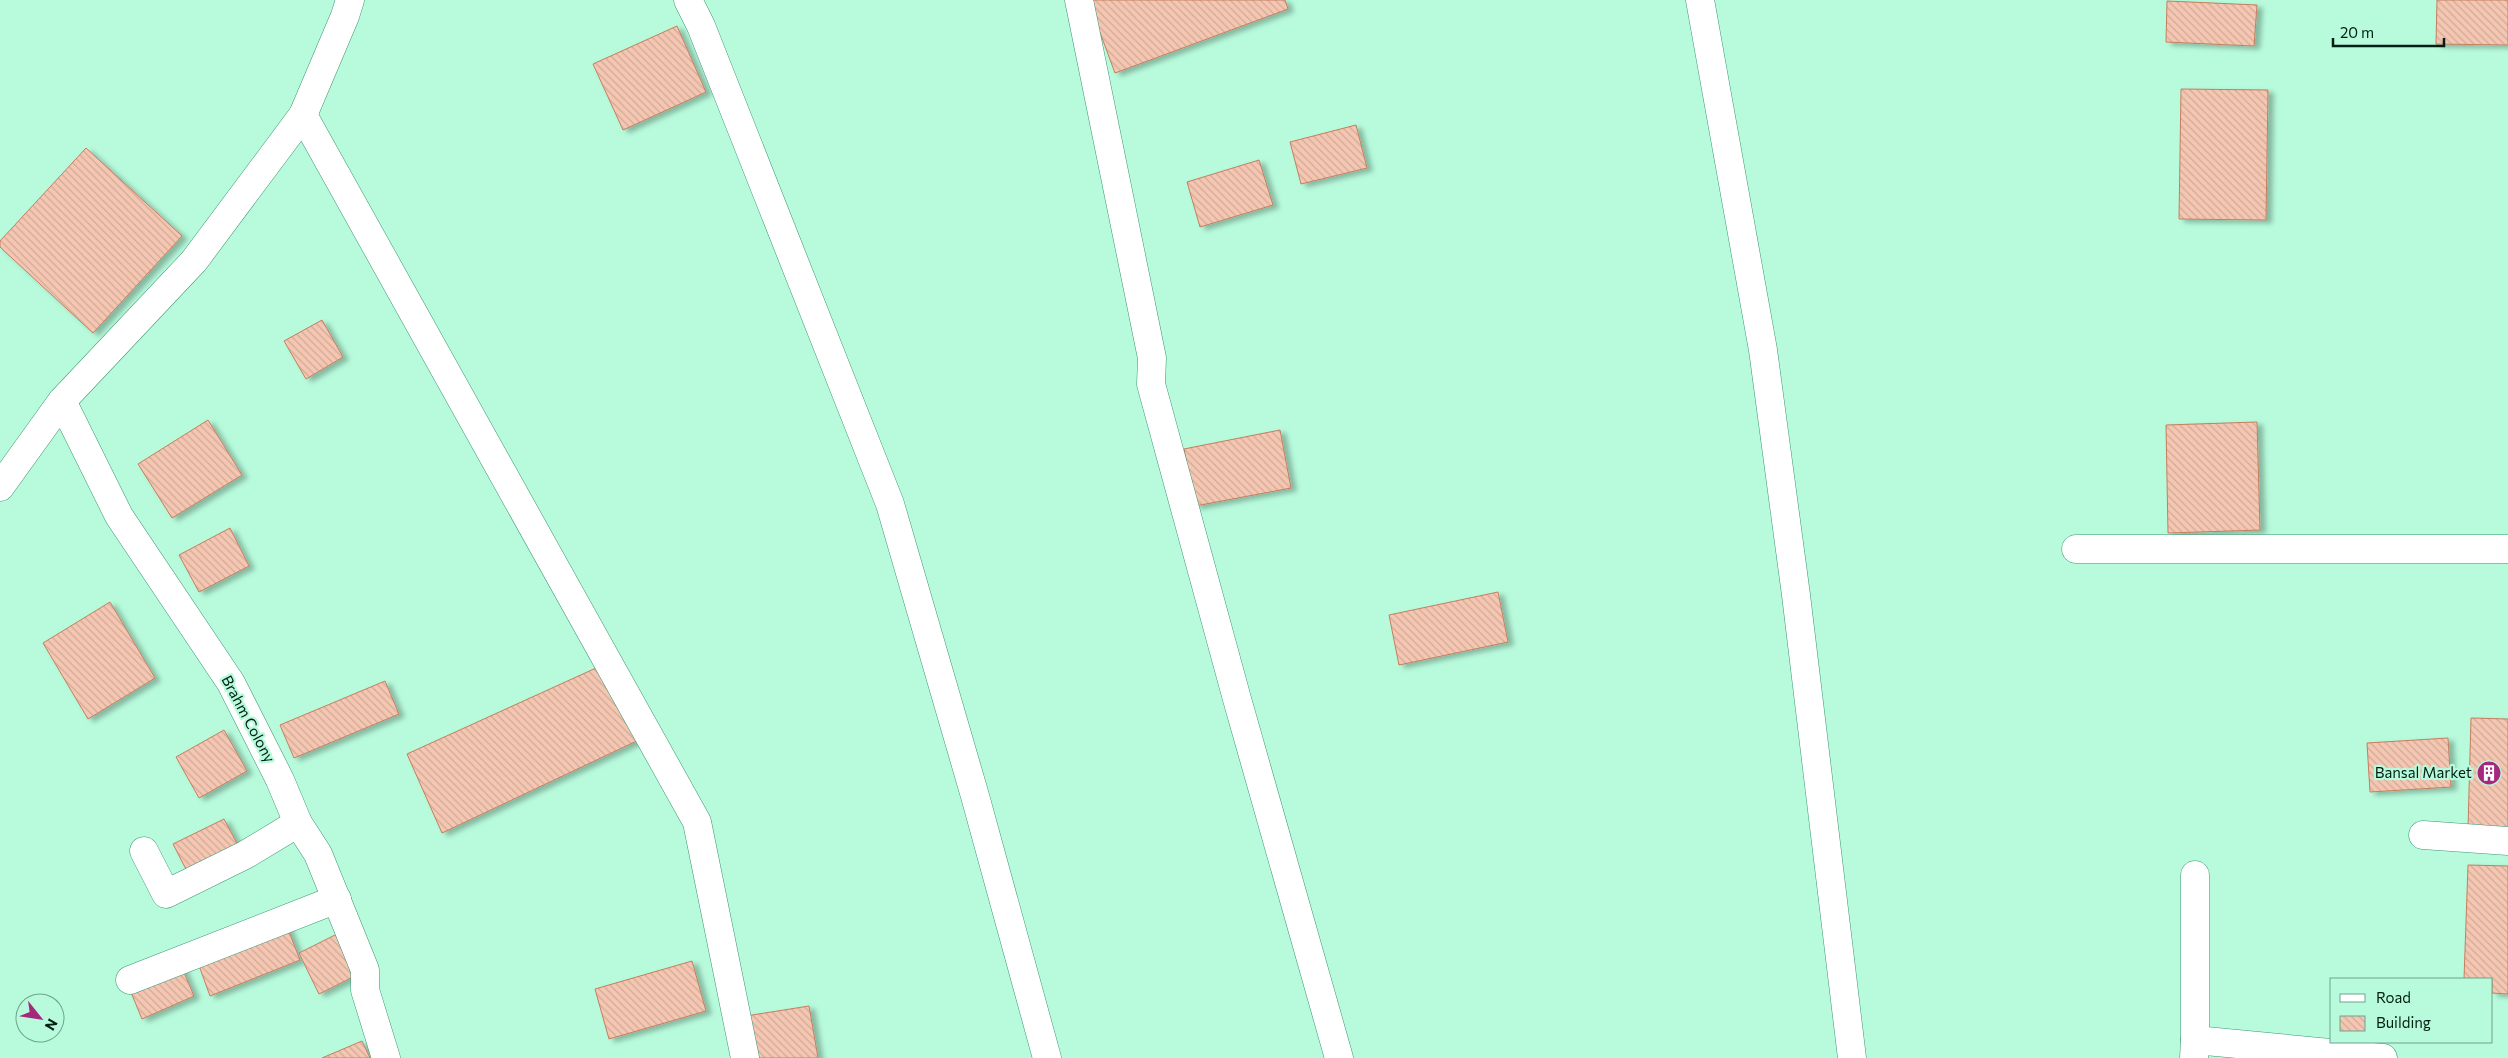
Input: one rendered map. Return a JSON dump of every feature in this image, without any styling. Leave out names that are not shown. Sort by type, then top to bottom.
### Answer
[{"type":"street","points":[[0,487],[62,401],[194,261],[303,115],[350,0]]},
{"type":"street","points":[[688,0],[701,26],[890,504],[975,796],[1047,1058]]},
{"type":"street","points":[[1079,0],[1152,358],[1151,384],[1237,699],[1339,1058]]},
{"type":"street","points":[[1700,0],[1763,350],[1797,604],[1852,1058]]},
{"type":"street","points":[[303,115],[697,822],[745,1058]]},
{"type":"street","name":"Brahm Colony","points":[[62,401],[119,516],[231,683],[280,780],[298,823],[318,854],[364,970],[365,990],[386,1058]]},
{"type":"street","points":[[2076,549],[2508,550]]},
{"type":"street","points":[[144,852],[166,894],[245,855],[298,823]]},
{"type":"street","points":[[2423,835],[2508,841]]},
{"type":"street","points":[[2195,875],[2195,1049],[2383,1058]]},
{"type":"street","points":[[130,980],[337,899]]},
{"type":"building","points":[[1088,0],[1285,0],[1288,9],[1115,73]]},
{"type":"building","points":[[2437,0],[2508,0],[2508,45],[2436,44]]},
{"type":"building","points":[[2167,1],[2257,5],[2254,46],[2166,42]]},
{"type":"building","points":[[677,26],[706,92],[623,130],[593,64]]},
{"type":"building","points":[[2181,89],[2268,90],[2266,220],[2179,219]]},
{"type":"building","points":[[1356,125],[1367,168],[1301,184],[1290,142]]},
{"type":"building","points":[[86,148],[182,236],[93,333],[0,247],[0,241]]},
{"type":"building","points":[[1259,160],[1273,205],[1200,227],[1187,182]]},
{"type":"building","points":[[322,320],[343,357],[306,379],[284,341]]},
{"type":"building","points":[[208,420],[242,475],[172,518],[138,464]]},
{"type":"building","points":[[2257,422],[2260,530],[2168,533],[2166,425]]},
{"type":"building","points":[[1280,430],[1291,488],[1195,506],[1184,449]]},
{"type":"building","points":[[230,528],[249,566],[199,592],[179,555]]},
{"type":"building","points":[[1498,592],[1508,642],[1399,665],[1389,615]]},
{"type":"building","points":[[110,602],[155,678],[88,719],[43,643]]},
{"type":"building","points":[[607,663],[643,738],[442,833],[407,754]]},
{"type":"building","points":[[385,681],[399,714],[294,758],[280,725]]},
{"type":"building","name":"Bansal Market","points":[[2471,718],[2508,719],[2508,829],[2468,828]]},
{"type":"building","points":[[224,730],[247,771],[199,798],[176,757]]},
{"type":"building","points":[[2448,738],[2451,787],[2370,792],[2367,743]]},
{"type":"building","points":[[224,819],[241,851],[190,877],[173,844]]},
{"type":"building","points":[[2468,865],[2508,866],[2508,994],[2493,993],[2493,978],[2464,978]]},
{"type":"building","points":[[286,924],[300,960],[210,996],[197,960]]},
{"type":"building","points":[[337,934],[357,975],[319,994],[299,953]]},
{"type":"building","points":[[692,961],[706,1011],[609,1039],[595,989]]},
{"type":"building","points":[[180,963],[194,996],[142,1019],[128,985]]},
{"type":"building","points":[[809,1006],[818,1058],[753,1058],[746,1016]]},
{"type":"building","points":[[362,1041],[370,1058],[322,1058]]},
{"type":"place","name":"Bansal Market","points":[[2489,773]]}]
